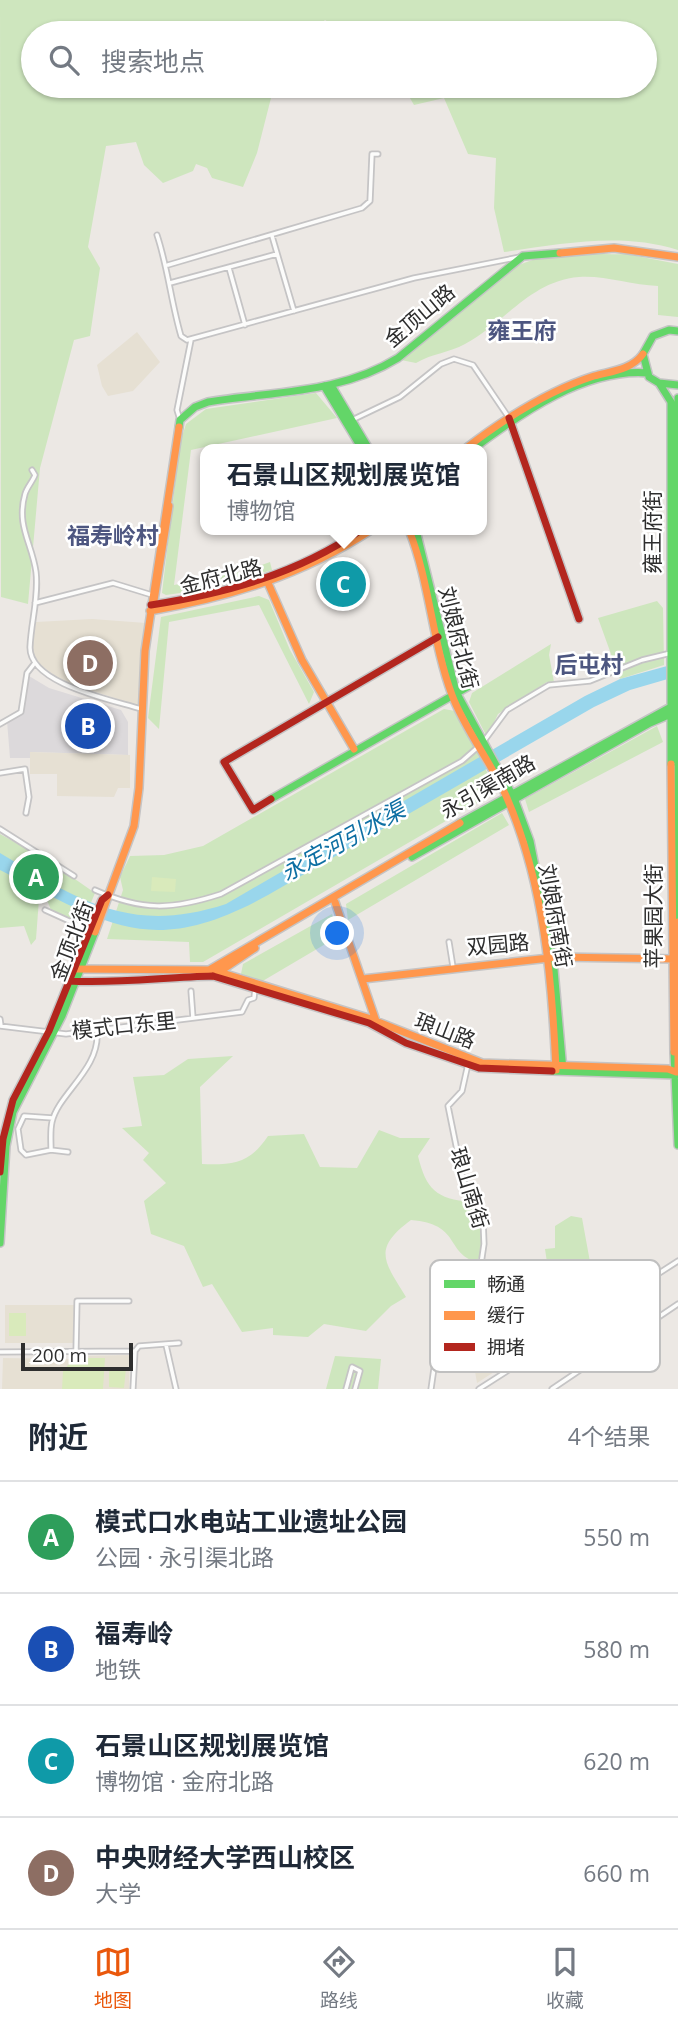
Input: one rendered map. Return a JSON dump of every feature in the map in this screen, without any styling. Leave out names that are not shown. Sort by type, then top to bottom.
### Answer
[{"type":"main road","points":[[523,257],[614,248],[678,257]]},
{"type":"main road","name":"金顶山路","points":[[180,420],[195,407],[208,402],[328,385],[367,376],[394,361],[523,257]]},
{"type":"main road","points":[[473,444],[566,387],[640,361],[653,336],[669,330],[678,331]]},
{"type":"main road","points":[[643,354],[648,373],[659,383],[678,385]]},
{"type":"main road","points":[[479,444],[510,420],[584,384],[624,372],[648,373]]},
{"type":"main road","name":"雍王府街","points":[[659,383],[671,402],[675,487]]},
{"type":"main road","points":[[328,385],[360,444]]},
{"type":"main road","name":"雍王府街","points":[[674,686],[678,398]]},
{"type":"main road","points":[[152,607],[180,420]]},
{"type":"main road","points":[[108,895],[134,826],[139,788],[141,709],[152,607],[180,420]]},
{"type":"main road","points":[[510,420],[579,619]]},
{"type":"main road","points":[[348,421],[365,444]]},
{"type":"main road","name":"金府北路","points":[[268,582],[308,563],[353,535]]},
{"type":"main road","name":"金府北路","points":[[152,607],[268,582],[329,557],[363,535]]},
{"type":"main road","name":"刘娘府北街","points":[[411,535],[424,569],[438,637],[454,694],[496,773]]},
{"type":"main road","name":"刘娘府北街","points":[[418,535],[426,561],[454,694]]},
{"type":"main road","points":[[268,582],[294,644],[354,749]]},
{"type":"main road","points":[[438,637],[224,762],[253,810],[354,749],[471,685]]},
{"type":"main road","name":"苹果园大街","points":[[674,686],[675,1073],[678,1146]]},
{"type":"main road","name":"永引渠南路","points":[[213,972],[510,797],[675,708]]},
{"type":"main road","name":"苹果园大街","points":[[674,728],[677,832],[675,959]]},
{"type":"main road","name":"刘娘府南街","points":[[496,773],[510,797],[525,846],[550,958],[559,1068]]},
{"type":"main road","name":"永引渠南路","points":[[72,981],[213,972],[510,797]]},
{"type":"main road","name":"金顶北街","points":[[0,1243],[3,1139],[13,1100],[52,1031],[108,895]]},
{"type":"main road","points":[[335,902],[376,1021]]},
{"type":"main road","name":"双园路","points":[[363,979],[550,958],[675,959]]},
{"type":"main road","points":[[76,970],[213,972]]},
{"type":"main road","name":"琅山路","points":[[213,972],[255,988],[369,1023],[406,1043],[469,1062],[675,1073]]},
{"type":"main road","name":"琅山路","points":[[213,972],[376,1021],[469,1062]]},
{"type":"street","points":[[167,265],[272,236],[368,205],[372,154],[378,154]]},
{"type":"street","points":[[157,234],[167,265],[171,300],[181,336],[191,340],[414,278],[523,257]]},
{"type":"street","points":[[272,236],[294,312]]},
{"type":"street","points":[[170,283],[277,254]]},
{"type":"street","points":[[229,268],[245,325]]},
{"type":"street","points":[[180,420],[177,410],[191,340]]},
{"type":"street","points":[[348,421],[400,397],[441,364],[454,359],[473,365],[510,420]]},
{"type":"street","points":[[32,470],[35,475],[25,492],[22,529],[37,576],[30,643],[34,664],[65,684],[141,709]]},
{"type":"street","points":[[35,603],[113,583],[152,595]]},
{"type":"street","points":[[95,890],[142,906],[164,907],[196,902],[221,894],[462,761],[482,748],[507,710],[548,685],[590,681],[631,664],[675,653]]},
{"type":"street","points":[[0,724],[20,712],[27,673],[34,664]]},
{"type":"street","points":[[0,773],[25,769],[29,797],[26,813]]},
{"type":"street","points":[[0,829],[74,876]]},
{"type":"street","points":[[45,910],[93,927]]},
{"type":"street","points":[[449,942],[453,967]]},
{"type":"street","name":"模式口东里","points":[[0,1026],[97,1032],[242,1012],[248,1000],[254,998],[255,988]]},
{"type":"street","points":[[191,991],[193,1018]]},
{"type":"street","points":[[0,1018],[0,1026]]},
{"type":"street","points":[[51,1150],[53,1118],[87,1066],[98,1042],[97,1032]]},
{"type":"street","name":"琅山南街","points":[[469,1062],[462,1091],[448,1106],[463,1180],[483,1218],[481,1260]]},
{"type":"street","points":[[53,1118],[24,1116],[18,1129],[20,1150],[26,1155],[51,1150],[68,1152]]},
{"type":"street","points":[[660,1273],[678,1261]]},
{"type":"street","points":[[76,1350],[77,1301],[129,1301]]},
{"type":"street","points":[[660,1316],[678,1304]]},
{"type":"street","points":[[133,1389],[135,1351],[139,1346],[179,1343]]},
{"type":"street","points":[[166,1345],[176,1389]]},
{"type":"street","points":[[0,1352],[135,1351]]},
{"type":"street","points":[[346,1389],[352,1367],[360,1371],[355,1389]]},
{"type":"street","points":[[480,1389],[506,1372]]},
{"type":"street","points":[[552,1389],[577,1372]]},
{"type":"shaded area","points":[[137,332],[160,362],[133,391],[108,396],[102,386],[97,365]]},
{"type":"shaded area","points":[[92,619],[146,623],[139,706],[62,681],[34,660],[32,644],[36,622]]},
{"type":"shaded area","points":[[29,676],[49,688],[121,710],[128,722],[128,755],[30,752],[30,758],[10,758],[7,721],[23,714]]},
{"type":"shaded area","points":[[30,752],[130,755],[130,788],[118,788],[114,797],[57,796],[57,774],[30,774]]},
{"type":"shaded area","points":[[5,1305],[75,1305],[76,1343],[5,1343]]},
{"type":"shaded area","points":[[130,1355],[129,1389],[2,1389],[3,1358],[70,1359],[72,1356]]},
{"type":"shaded area","points":[[475,1372],[494,1372],[477,1383]]},
{"type":"green space","points":[[0,0],[678,0],[678,250],[635,242],[591,241],[504,252],[494,208],[496,158],[468,154],[444,98],[657,98],[657,21],[21,21],[21,98],[271,98],[257,153],[243,187],[212,178],[207,168],[196,164],[193,171],[163,183],[144,165],[136,142],[106,146],[88,247],[100,268],[90,336],[74,340],[40,468],[28,604],[1,597]]},
{"type":"green space","points":[[410,98],[444,98],[414,105]]},
{"type":"green space","points":[[626,254],[678,264],[678,317],[658,315],[658,286],[598,277],[579,277],[562,280],[532,294],[459,347],[416,363],[401,360],[479,293],[524,263],[561,255]]},
{"type":"green space","points":[[316,393],[337,418],[218,444],[200,444],[200,448],[191,450],[174,585],[245,571],[270,562],[272,570],[208,589],[166,595],[162,593],[180,443],[186,424],[206,409]]},
{"type":"green space","points":[[259,596],[269,600],[290,650],[314,692],[309,704],[259,605],[169,622],[159,729],[148,718],[161,617]]},
{"type":"green space","points":[[657,601],[663,608],[664,665],[620,679],[598,618]]},
{"type":"green space","points":[[551,644],[549,655],[554,682],[547,682],[498,714],[487,737],[469,702],[472,693]]},
{"type":"green space","points":[[444,709],[455,711],[496,789],[494,793],[203,962],[190,962],[189,942],[107,939],[123,890],[120,877],[130,856],[164,855],[203,846]]},
{"type":"green space","points":[[657,726],[663,742],[529,812],[525,799]]},
{"type":"green space","points":[[502,813],[509,825],[348,920],[346,904]]},
{"type":"green space","points":[[0,834],[49,861],[95,893],[82,924],[51,910],[47,900],[39,899],[36,939],[31,945],[24,926],[0,928]]},
{"type":"green space","points":[[152,877],[176,879],[175,892],[151,891]]},
{"type":"green space","points":[[332,914],[339,936],[261,982],[241,974],[243,964]]},
{"type":"green space","points":[[233,1056],[200,1087],[202,1164],[232,1163],[248,1157],[268,1136],[304,1134],[320,1167],[357,1168],[379,1130],[400,1138],[430,1138],[418,1156],[421,1167],[429,1184],[441,1195],[471,1202],[479,1218],[483,1251],[477,1260],[472,1260],[460,1252],[438,1227],[411,1220],[399,1230],[386,1248],[392,1274],[406,1297],[391,1306],[366,1331],[324,1324],[308,1337],[273,1335],[273,1328],[242,1332],[212,1284],[203,1287],[184,1246],[151,1234],[144,1201],[166,1183],[143,1160],[149,1153],[122,1128],[142,1126],[133,1077],[164,1075],[188,1059]]},
{"type":"green space","points":[[571,1216],[582,1218],[590,1260],[547,1260],[545,1249],[555,1248],[555,1226]]},
{"type":"green space","points":[[9,1313],[26,1313],[26,1336],[9,1336]]},
{"type":"green space","points":[[335,1356],[381,1359],[378,1389],[326,1389]]},
{"type":"green space","points":[[74,1358],[105,1358],[103,1389],[62,1389],[63,1371]]},
{"type":"green space","points":[[109,1368],[126,1368],[124,1388],[109,1387]]},
{"type":"water","name":"永定河引水渠","points":[[678,663],[678,676],[630,690],[594,707],[268,895],[227,915],[192,926],[160,930],[130,927],[101,919],[0,870],[0,853],[82,898],[107,908],[134,914],[162,916],[192,913],[226,904],[585,696],[620,679]]},
{"type":"traffic: fast","points":[[179,427],[180,420],[195,407],[208,402],[330,385],[376,370],[398,358],[523,256],[560,253]]},
{"type":"traffic: fast","points":[[678,331],[669,330],[653,336],[643,354],[649,377],[659,383],[678,385]]},
{"type":"traffic: fast","points":[[480,444],[533,408],[578,385],[624,373],[648,373]]},
{"type":"traffic: fast","points":[[659,383],[671,402],[671,764]]},
{"type":"traffic: fast","points":[[331,385],[366,444]]},
{"type":"traffic: fast","points":[[324,386],[359,444]]},
{"type":"traffic: fast","points":[[678,398],[678,922]]},
{"type":"traffic: fast","points":[[417,535],[456,692],[514,798],[530,841],[553,958],[563,1070]]},
{"type":"traffic: fast","points":[[271,799],[471,685]]},
{"type":"traffic: fast","points":[[460,823],[678,703]]},
{"type":"traffic: fast","points":[[412,857],[650,723],[678,711]]},
{"type":"traffic: fast","points":[[0,1243],[6,1146],[13,1112],[62,1016],[95,932]]},
{"type":"traffic: fast","points":[[674,1052],[678,1145]]},
{"type":"traffic: fast","points":[[552,1071],[676,1075]]},
{"type":"traffic: slow","points":[[560,253],[614,248],[678,257]]},
{"type":"traffic: slow","points":[[472,444],[543,398],[577,382],[627,367],[643,354]]},
{"type":"traffic: slow","points":[[95,932],[134,826],[139,788],[145,651],[179,427]]},
{"type":"traffic: slow","points":[[153,607],[169,506]]},
{"type":"traffic: slow","points":[[150,611],[209,599],[265,582],[319,560],[363,535]]},
{"type":"traffic: slow","points":[[411,535],[452,695],[464,722],[507,798],[530,864],[544,932],[556,1070]]},
{"type":"traffic: slow","points":[[268,583],[302,660],[354,749]]},
{"type":"traffic: slow","points":[[671,764],[674,1052]]},
{"type":"traffic: slow","points":[[213,976],[209,970],[460,823]]},
{"type":"traffic: slow","points":[[335,902],[376,1021]]},
{"type":"traffic: slow","points":[[678,922],[678,1072]]},
{"type":"traffic: slow","points":[[213,976],[255,948]]},
{"type":"traffic: slow","points":[[363,979],[558,957],[675,959]]},
{"type":"traffic: slow","points":[[73,969],[209,970]]},
{"type":"traffic: slow","points":[[219,972],[368,1018],[482,1063],[668,1069],[676,1072]]},
{"type":"traffic: jam","points":[[509,418],[579,619]]},
{"type":"traffic: jam","points":[[151,605],[260,580],[312,559],[353,535]]},
{"type":"traffic: jam","points":[[271,799],[253,810],[224,762],[438,637]]},
{"type":"traffic: jam","points":[[0,1172],[3,1139],[13,1100],[49,1031],[102,900],[108,895]]},
{"type":"traffic: jam","points":[[213,976],[369,1023],[406,1043],[479,1068],[552,1071]]},
{"type":"traffic: jam","points":[[69,981],[213,976]]},
{"type":"place","name":"石景山区规划展览馆","points":[[343,584]]},
{"type":"place","name":"中央财经大学西山校区","points":[[90,663]]},
{"type":"place","name":"福寿岭","points":[[88,726]]},
{"type":"place","name":"模式口水电站工业遗址公园","points":[[36,877]]},
{"type":"district","name":"雍王府","points":[[522,331]]},
{"type":"district","name":"福寿岭村","points":[[113,536]]},
{"type":"district","name":"后屯村","points":[[589,665]]}]
